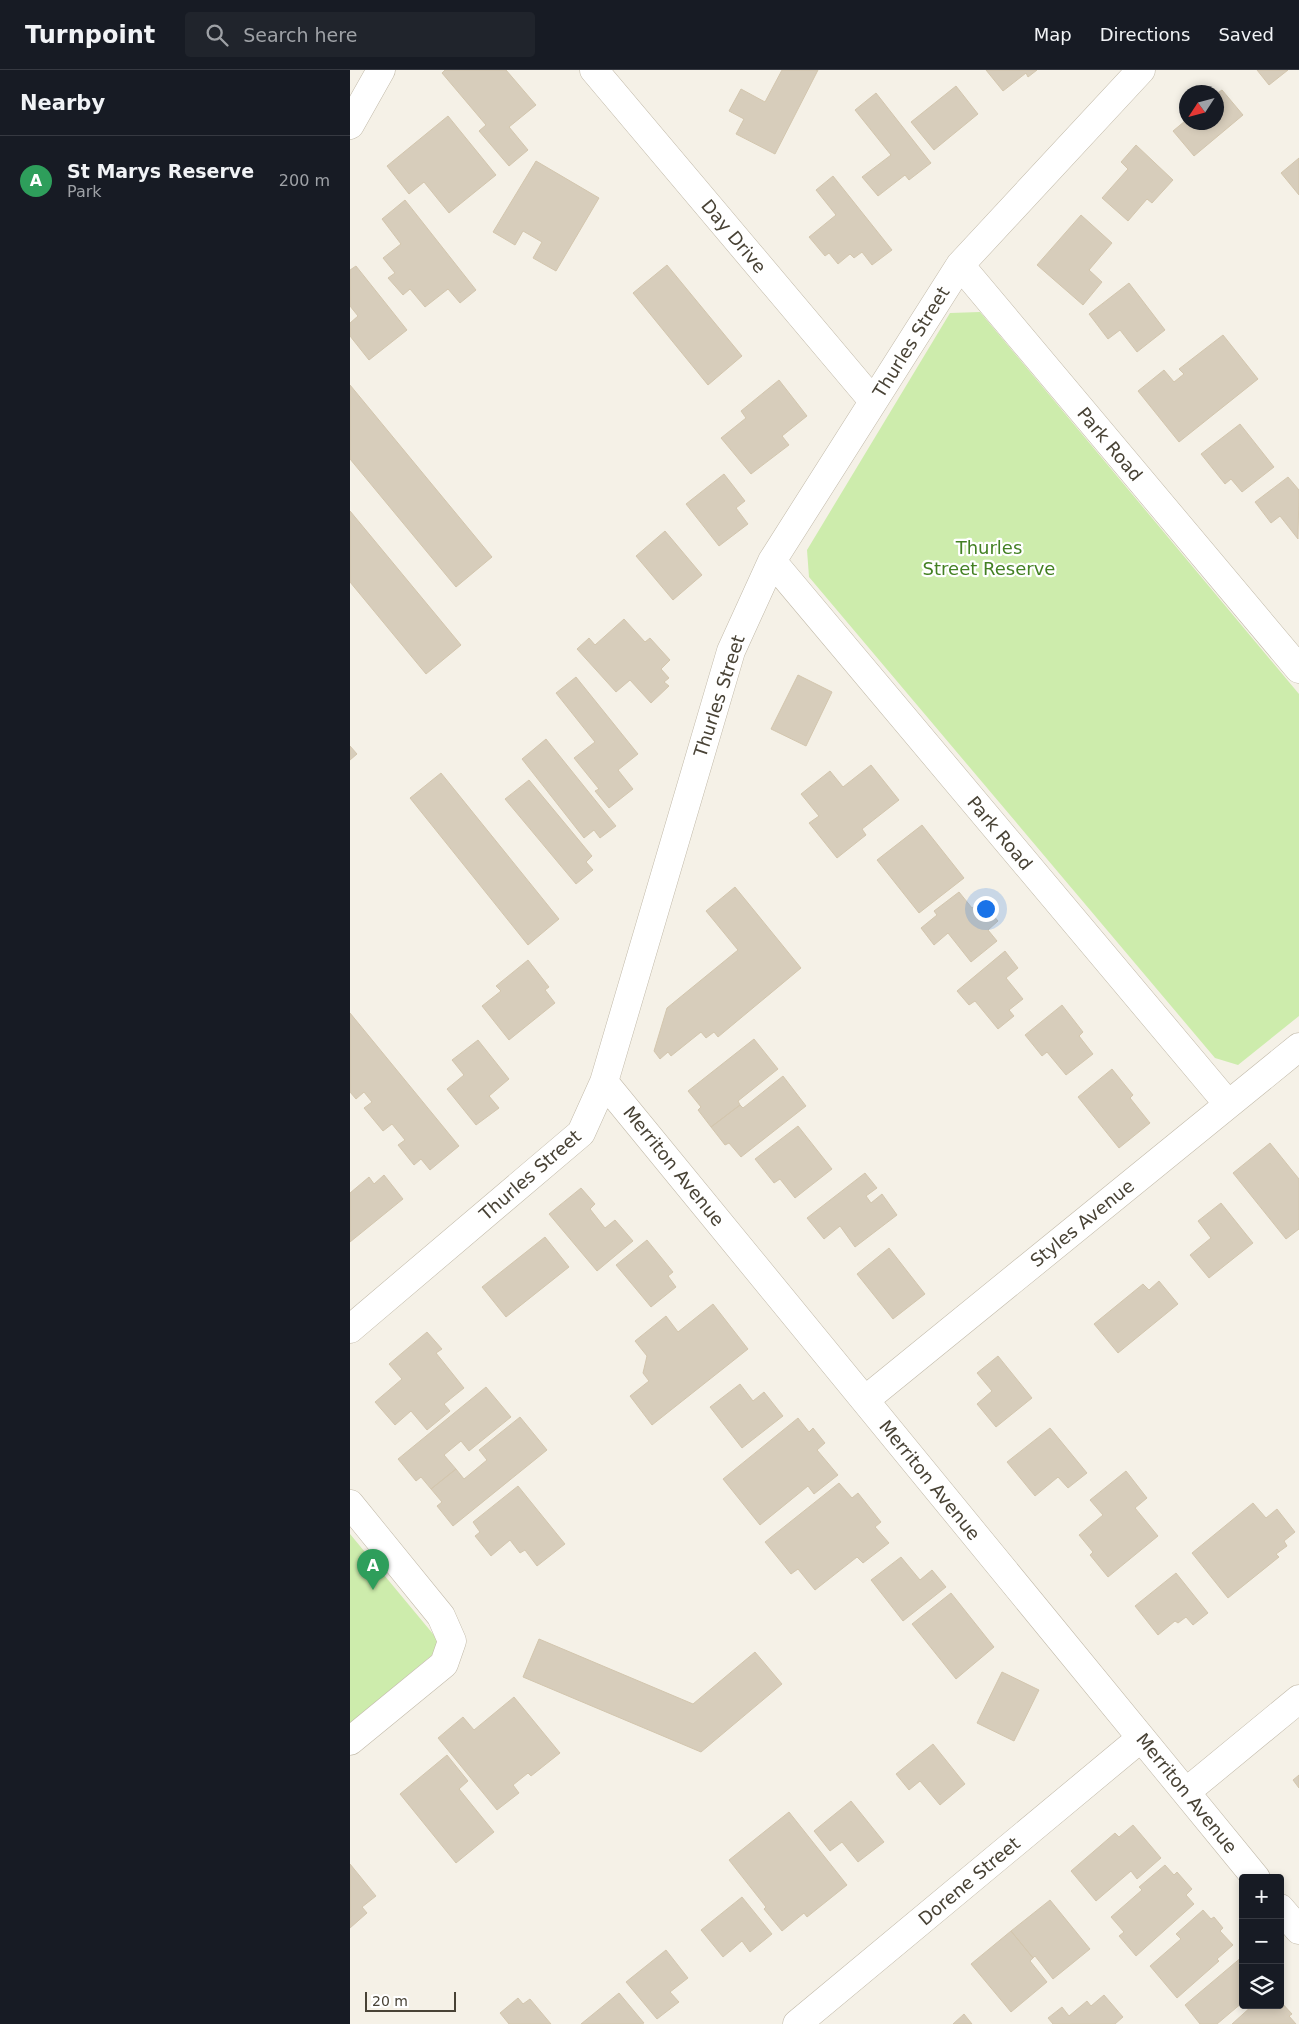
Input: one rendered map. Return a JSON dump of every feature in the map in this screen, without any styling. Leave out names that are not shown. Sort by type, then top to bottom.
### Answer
[{"type":"street","points":[[350,124],[381,70]]},
{"type":"street","name":"Day Drive","points":[[594,70],[873,401]]},
{"type":"street","name":"Thurles Street","points":[[350,1329],[581,1133],[604,1082],[731,651],[772,561],[960,265],[1141,70]]},
{"type":"street","name":"Park Road","points":[[960,265],[1299,669]]},
{"type":"street","name":"Park Road","points":[[772,561],[1228,1104]]},
{"type":"street","name":"Styles Avenue","points":[[865,1400],[1299,1047]]},
{"type":"street","name":"Merriton Avenue","points":[[604,1082],[1253,1874]]},
{"type":"street","points":[[350,1504],[441,1616],[452,1641],[444,1664],[350,1741]]},
{"type":"street","points":[[1186,1792],[1299,1699]]},
{"type":"street","name":"Dorene Street","points":[[796,2024],[1142,1738]]},
{"type":"street","points":[[1284,1913],[1299,1930]]},
{"type":"green space","name":"Thurles Street Reserve","points":[[980,312],[1299,694],[1299,1016],[1238,1065],[1215,1058],[809,577],[807,550],[950,313]]},
{"type":"green space","points":[[350,1534],[443,1646],[350,1723]]},
{"type":"building","points":[[445,70],[506,70],[536,105],[509,127],[528,150],[509,166],[479,131],[486,125],[442,73]]},
{"type":"building","points":[[782,70],[818,70],[775,154],[736,134],[744,119],[729,111],[741,89],[765,102]]},
{"type":"building","points":[[986,70],[1037,70],[1028,77],[1026,73],[1003,91]]},
{"type":"building","points":[[1257,70],[1288,70],[1269,85]]},
{"type":"building","points":[[956,86],[978,114],[934,150],[911,122]]},
{"type":"building","points":[[1224,92],[1243,115],[1194,156],[1173,131],[1179,126],[1179,130],[1224,130]]},
{"type":"building","points":[[876,93],[931,163],[909,180],[905,175],[878,196],[862,177],[891,155],[855,110]]},
{"type":"building","points":[[448,116],[496,175],[449,213],[424,182],[409,194],[387,166]]},
{"type":"building","points":[[1136,145],[1173,180],[1152,203],[1147,199],[1128,221],[1102,198],[1128,169],[1121,162]]},
{"type":"building","points":[[1299,158],[1299,195],[1281,173]]},
{"type":"building","points":[[536,161],[599,198],[556,271],[533,258],[542,242],[523,231],[515,245],[493,232]]},
{"type":"building","points":[[833,176],[892,250],[872,265],[862,252],[854,258],[850,254],[838,264],[829,253],[825,256],[809,237],[836,215],[816,190]]},
{"type":"building","points":[[405,200],[476,290],[460,303],[448,289],[425,307],[410,289],[403,295],[388,278],[395,273],[383,258],[401,244],[382,219]]},
{"type":"building","points":[[1081,215],[1112,243],[1089,270],[1102,282],[1083,305],[1037,265]]},
{"type":"building","points":[[667,265],[742,356],[708,385],[633,293]]},
{"type":"building","points":[[356,266],[407,330],[369,360],[350,336],[350,323],[358,316],[350,306],[350,270]]},
{"type":"building","points":[[1129,283],[1165,330],[1137,352],[1120,330],[1108,339],[1089,314]]},
{"type":"building","points":[[1223,335],[1258,379],[1179,442],[1138,391],[1164,370],[1174,382],[1184,374],[1179,369]]},
{"type":"building","points":[[779,380],[807,416],[782,436],[789,445],[751,474],[721,438],[746,418],[741,411]]},
{"type":"building","points":[[350,385],[492,557],[456,587],[350,459]]},
{"type":"building","points":[[1240,424],[1274,467],[1242,492],[1231,479],[1225,484],[1201,454]]},
{"type":"building","points":[[724,474],[745,501],[736,508],[748,524],[719,546],[686,504]]},
{"type":"building","points":[[1288,477],[1299,490],[1298,539],[1280,516],[1271,523],[1255,502]]},
{"type":"building","points":[[350,511],[461,645],[426,674],[350,582]]},
{"type":"building","points":[[665,531],[702,575],[673,600],[636,556]]},
{"type":"building","points":[[624,619],[645,642],[650,638],[670,660],[661,669],[669,678],[664,682],[669,686],[651,703],[630,680],[616,692],[577,649],[589,638],[595,645]]},
{"type":"building","points":[[798,675],[832,692],[806,746],[771,729]]},
{"type":"building","points":[[576,677],[638,754],[618,770],[633,789],[609,808],[595,791],[599,789],[574,758],[595,742],[556,693]]},
{"type":"building","points":[[546,739],[616,826],[600,838],[594,830],[584,838],[522,759]]},
{"type":"building","points":[[350,746],[357,754],[350,760]]},
{"type":"building","points":[[871,765],[899,800],[862,829],[866,835],[837,858],[809,823],[819,816],[801,794],[830,771],[843,787]]},
{"type":"building","points":[[441,773],[559,919],[528,945],[410,798]]},
{"type":"building","points":[[529,780],[592,856],[586,862],[593,870],[576,884],[505,799]]},
{"type":"building","points":[[922,825],[964,878],[919,913],[877,860]]},
{"type":"building","points":[[735,887],[801,968],[718,1037],[714,1032],[706,1038],[701,1032],[671,1056],[668,1052],[660,1059],[654,1051],[667,1008],[738,950],[706,911]]},
{"type":"building","points":[[959,892],[972,908],[981,901],[998,921],[988,930],[997,941],[971,962],[948,933],[934,945],[921,928],[937,915],[934,911]]},
{"type":"building","points":[[1005,951],[1018,968],[1006,978],[1023,999],[1009,1010],[1014,1016],[998,1029],[975,1001],[969,1005],[957,991]]},
{"type":"building","points":[[528,960],[549,987],[545,990],[555,1003],[509,1040],[482,1006],[501,991],[496,986]]},
{"type":"building","points":[[1062,1005],[1083,1032],[1079,1036],[1093,1054],[1066,1075],[1047,1052],[1042,1056],[1025,1035]]},
{"type":"building","points":[[350,1013],[459,1146],[430,1170],[421,1159],[414,1165],[398,1145],[405,1140],[392,1124],[383,1131],[364,1108],[372,1102],[364,1092],[356,1099],[350,1092]]},
{"type":"building","points":[[754,1039],[778,1069],[738,1101],[740,1105],[711,1127],[698,1110],[701,1107],[688,1091]]},
{"type":"building","points":[[478,1040],[509,1079],[489,1096],[499,1108],[476,1125],[447,1089],[464,1075],[452,1060]]},
{"type":"building","points":[[1112,1069],[1133,1095],[1130,1098],[1150,1123],[1119,1148],[1078,1097]]},
{"type":"building","points":[[783,1076],[806,1106],[741,1157],[729,1143],[725,1145],[711,1127],[740,1105],[743,1108]]},
{"type":"building","points":[[798,1126],[832,1169],[795,1198],[780,1179],[774,1183],[755,1159]]},
{"type":"building","points":[[1270,1143],[1299,1179],[1299,1229],[1286,1239],[1233,1173]]},
{"type":"building","points":[[865,1173],[877,1188],[866,1196],[871,1203],[882,1194],[897,1215],[855,1247],[840,1226],[824,1239],[807,1218]]},
{"type":"building","points":[[384,1175],[403,1199],[350,1242],[350,1193],[369,1177],[374,1184]]},
{"type":"building","points":[[581,1188],[595,1204],[590,1209],[605,1228],[615,1220],[633,1241],[597,1271],[549,1214]]},
{"type":"building","points":[[1221,1203],[1253,1243],[1209,1278],[1190,1255],[1211,1238],[1198,1221]]},
{"type":"building","points":[[545,1237],[569,1267],[506,1317],[482,1287]]},
{"type":"building","points":[[647,1240],[673,1272],[668,1276],[676,1287],[651,1307],[616,1265]]},
{"type":"building","points":[[889,1248],[925,1294],[893,1319],[857,1274]]},
{"type":"building","points":[[1159,1281],[1178,1304],[1118,1353],[1094,1324],[1143,1284],[1149,1290]]},
{"type":"building","points":[[713,1304],[748,1349],[652,1425],[630,1396],[649,1381],[643,1373],[647,1356],[635,1341],[666,1316],[678,1332]]},
{"type":"building","points":[[427,1332],[442,1349],[436,1353],[464,1388],[444,1404],[450,1411],[427,1430],[411,1411],[395,1425],[375,1402],[402,1379],[389,1364]]},
{"type":"building","points":[[998,1356],[1032,1398],[996,1427],[977,1404],[992,1391],[977,1373]]},
{"type":"building","points":[[740,1384],[753,1401],[764,1392],[783,1416],[742,1448],[710,1407]]},
{"type":"building","points":[[486,1387],[511,1417],[469,1451],[461,1441],[444,1455],[456,1469],[431,1489],[421,1477],[416,1481],[398,1459]]},
{"type":"building","points":[[520,1417],[547,1450],[453,1526],[437,1506],[442,1502],[431,1489],[456,1469],[464,1479],[487,1460],[479,1450]]},
{"type":"building","points":[[798,1418],[809,1432],[813,1428],[825,1443],[817,1450],[838,1475],[814,1494],[808,1486],[760,1525],[723,1479]]},
{"type":"building","points":[[1050,1428],[1087,1473],[1068,1488],[1058,1477],[1035,1496],[1007,1462]]},
{"type":"building","points":[[1126,1471],[1147,1498],[1135,1508],[1158,1536],[1108,1577],[1090,1555],[1093,1552],[1079,1535],[1103,1515],[1090,1500]]},
{"type":"building","points":[[839,1483],[852,1498],[858,1493],[881,1522],[875,1527],[889,1543],[863,1563],[857,1557],[815,1590],[798,1569],[791,1574],[765,1542]]},
{"type":"building","points":[[518,1486],[565,1544],[537,1566],[525,1550],[520,1553],[510,1540],[491,1556],[475,1536],[480,1532],[473,1522]]},
{"type":"building","points":[[1253,1503],[1266,1518],[1277,1509],[1295,1532],[1284,1541],[1287,1546],[1276,1554],[1279,1557],[1228,1598],[1192,1553]]},
{"type":"building","points":[[901,1557],[920,1580],[932,1570],[946,1587],[903,1621],[871,1580]]},
{"type":"building","points":[[1176,1573],[1208,1613],[1193,1625],[1186,1617],[1178,1623],[1175,1621],[1158,1635],[1135,1606]]},
{"type":"building","points":[[951,1593],[994,1647],[956,1679],[912,1624]]},
{"type":"building","points":[[539,1639],[693,1704],[755,1652],[782,1684],[701,1752],[523,1677]]},
{"type":"building","points":[[1002,1672],[1039,1690],[1014,1741],[977,1723]]},
{"type":"building","points":[[514,1697],[560,1753],[531,1776],[528,1773],[513,1785],[519,1793],[497,1810],[438,1738],[463,1717],[474,1730]]},
{"type":"building","points":[[933,1744],[965,1784],[940,1805],[920,1781],[909,1790],[896,1774]]},
{"type":"building","points":[[447,1755],[468,1781],[459,1789],[494,1832],[456,1863],[400,1794]]},
{"type":"building","points":[[1299,1775],[1299,1788],[1293,1780]]},
{"type":"building","points":[[851,1801],[884,1842],[858,1862],[842,1842],[830,1851],[814,1831]]},
{"type":"building","points":[[789,1812],[847,1885],[807,1917],[804,1913],[782,1931],[764,1909],[766,1907],[729,1860]]},
{"type":"building","points":[[1133,1825],[1161,1858],[1137,1879],[1131,1871],[1096,1901],[1071,1871],[1115,1833],[1119,1837]]},
{"type":"building","points":[[350,1864],[376,1896],[362,1907],[367,1913],[350,1928]]},
{"type":"building","points":[[1165,1865],[1174,1875],[1177,1872],[1192,1889],[1186,1895],[1194,1904],[1136,1956],[1119,1936],[1124,1932],[1111,1917],[1142,1890],[1139,1887]]},
{"type":"building","points":[[742,1897],[772,1934],[750,1952],[742,1941],[723,1957],[701,1930]]},
{"type":"building","points":[[1050,1900],[1090,1949],[1053,1979],[1035,1956],[1033,1958],[1011,1931]]},
{"type":"building","points":[[1203,1910],[1211,1919],[1214,1917],[1223,1928],[1220,1931],[1233,1945],[1217,1959],[1219,1961],[1177,1998],[1150,1966],[1181,1939],[1176,1934]]},
{"type":"building","points":[[1011,1931],[1033,1958],[1030,1961],[1047,1982],[1011,2012],[971,1964]]},
{"type":"building","points":[[666,1950],[688,1978],[670,1992],[679,2002],[657,2019],[626,1982]]},
{"type":"building","points":[[1239,1959],[1239,2005],[1217,2024],[1200,2024],[1185,2005]]},
{"type":"building","points":[[619,1993],[644,2023],[581,2024]]},
{"type":"building","points":[[1104,1995],[1123,2017],[1115,2024],[1053,2024],[1048,2018],[1062,2007],[1069,2016],[1087,2001],[1091,2006]]},
{"type":"building","points":[[518,1998],[523,2004],[530,1999],[551,2024],[509,2024],[500,2013]]},
{"type":"building","points":[[1284,2005],[1292,2014],[1289,2016],[1296,2024],[1232,2024],[1249,2009],[1284,2009]]},
{"type":"building","points":[[964,2014],[972,2024],[953,2024]]},
{"type":"place","name":"St Marys Reserve","points":[[373,1590]]}]
